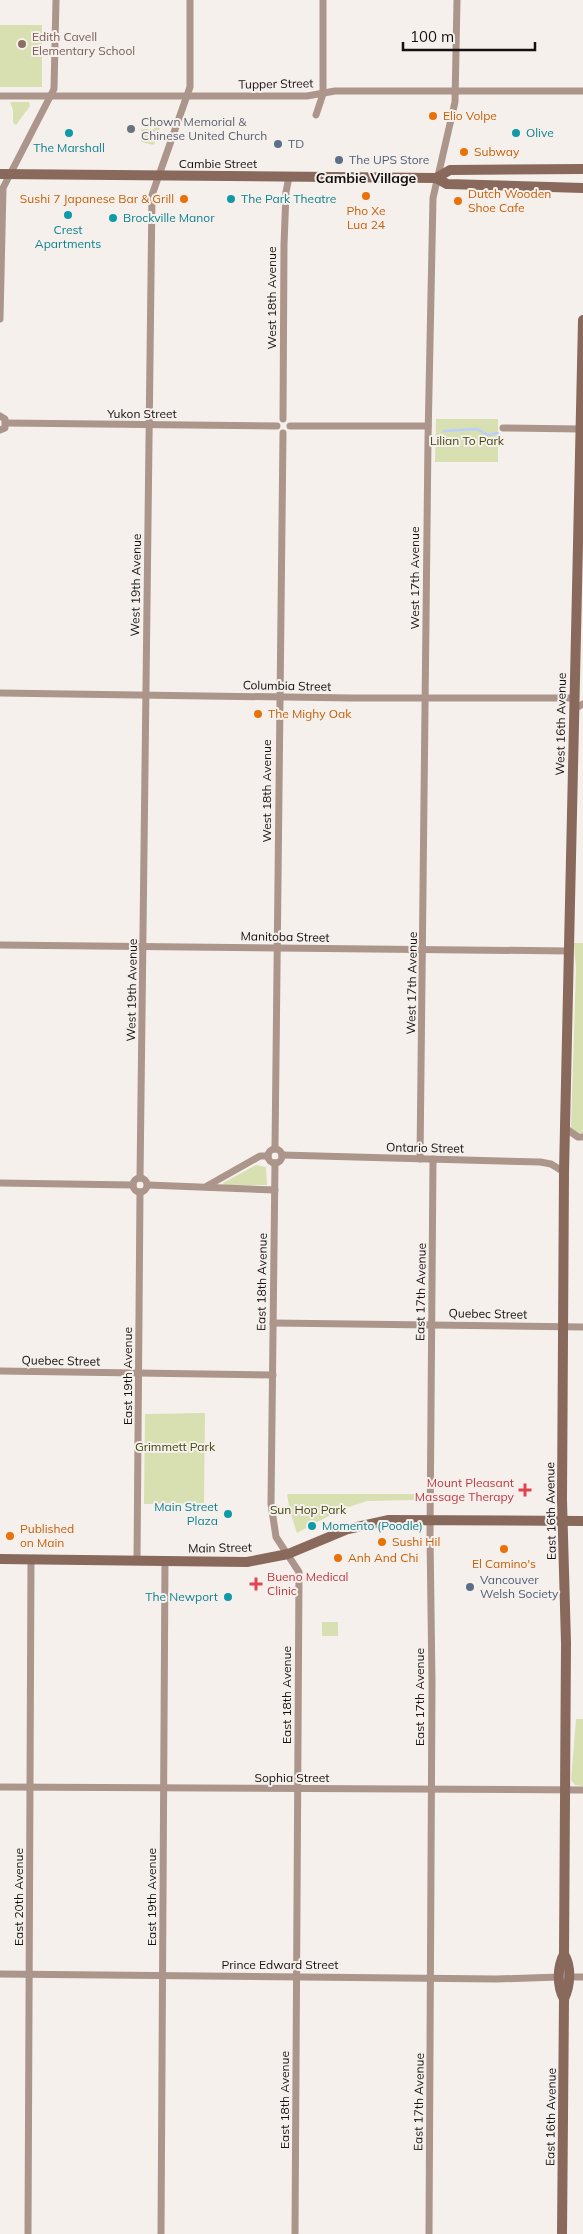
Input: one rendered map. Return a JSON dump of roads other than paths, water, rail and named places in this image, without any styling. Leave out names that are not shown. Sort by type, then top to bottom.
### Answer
[{"type":"street","points":[[0,319],[5,175],[52,96],[54,89],[56,0]]},
{"type":"street","name":"West 19th Avenue","points":[[140,1178],[152,194],[190,87],[190,0]]},
{"type":"street","points":[[316,115],[323,94],[323,0]]},
{"type":"street","name":"West 17th Avenue","points":[[420,1159],[424,950],[428,426],[433,198],[436,178],[455,102],[457,0]]},
{"type":"street","name":"Tupper Street","points":[[0,96],[308,96],[335,91],[583,92]]},
{"type":"street","name":"Cambie Street","points":[[436,178],[450,170],[583,169]]},
{"type":"street","name":"Cambie Street","points":[[5,175],[436,178],[447,184],[583,188]]},
{"type":"street","name":"West 18th Avenue","points":[[283,419],[284,245],[286,192],[289,177]]},
{"type":"street","name":"West 16th Avenue","points":[[564,1128],[578,699],[580,430],[583,320]]},
{"type":"street","points":[[0,416],[5,419],[7,424],[5,428],[0,430]]},
{"type":"street","points":[[283,419],[289,422],[290,426],[289,430],[283,433],[278,430],[277,426],[278,422],[283,419]]},
{"type":"street","name":"Yukon Street","points":[[7,424],[277,426]]},
{"type":"street","points":[[290,426],[428,426]]},
{"type":"street","points":[[503,428],[580,430]]},
{"type":"street","name":"West 18th Avenue","points":[[275,1149],[283,433]]},
{"type":"street","name":"Columbia Street","points":[[0,692],[279,697],[578,699]]},
{"type":"street","name":"Manitoba Street","points":[[0,945],[569,950]]},
{"type":"street","points":[[564,1128],[578,1137],[583,1137]]},
{"type":"street","name":"East 16th Avenue","points":[[562,2234],[564,1977],[561,1960],[564,1954],[566,1643],[563,1521],[564,1128]]},
{"type":"street","points":[[207,1186],[260,1156],[268,1156],[275,1163],[281,1160],[282,1155],[279,1150],[275,1149],[271,1150],[268,1156]]},
{"type":"street","name":"Ontario Street","points":[[282,1155],[540,1162],[551,1164],[564,1172]]},
{"type":"street","name":"East 17th Avenue","points":[[429,2234],[432,1978],[430,1518],[433,1159]]},
{"type":"street","name":"East 18th Avenue","points":[[275,1163],[271,1504],[276,1537],[299,1572],[295,2234]]},
{"type":"street","points":[[133,1185],[135,1180],[140,1178],[145,1180],[148,1185]]},
{"type":"street","points":[[0,1183],[133,1185]]},
{"type":"street","points":[[133,1185],[135,1190],[140,1192],[145,1190],[148,1185]]},
{"type":"street","points":[[148,1185],[275,1190]]},
{"type":"street","name":"East 19th Avenue","points":[[137,1560],[140,1192]]},
{"type":"street","name":"Quebec Street","points":[[273,1322],[583,1327]]},
{"type":"street","name":"Quebec Street","points":[[0,1371],[272,1374]]},
{"type":"street","name":"Main Street","points":[[0,1559],[246,1562],[288,1554],[348,1529],[369,1523],[398,1519],[583,1521]]},
{"type":"street","name":"East 20th Avenue","points":[[28,2234],[31,1559]]},
{"type":"street","name":"East 19th Avenue","points":[[161,2234],[165,1561]]},
{"type":"street","name":"Sophia Street","points":[[0,1788],[583,1790]]},
{"type":"street","name":"Prince Edward Street","points":[[0,1974],[432,1978],[583,1977]]},
{"type":"waterway","points":[[444,431],[477,429],[488,435],[498,433]]},
{"type":"place","name":"Edith Cavell Elementary School","points":[[22,44]]},
{"type":"place","name":"Elio Volpe","points":[[433,116]]},
{"type":"place","name":"Chown Memorial & Chinese United Church","points":[[131,129]]},
{"type":"place","name":"The Marshall","points":[[69,133]]},
{"type":"place","name":"Olive","points":[[516,133]]},
{"type":"place","name":"TD","points":[[278,144]]},
{"type":"place","name":"Subway","points":[[464,152]]},
{"type":"place","name":"The UPS Store","points":[[339,160]]},
{"type":"place","name":"Pho Xe Lua 24","points":[[366,196]]},
{"type":"place","name":"Sushi 7 Japanese Bar & Grill","points":[[184,199]]},
{"type":"place","name":"The Park Theatre","points":[[231,199]]},
{"type":"place","name":"Dutch Wooden Shoe Cafe","points":[[458,201]]},
{"type":"place","name":"Crest Apartments","points":[[68,215]]},
{"type":"place","name":"Brockville Manor","points":[[113,218]]},
{"type":"place","name":"The Mighy Oak","points":[[258,714]]},
{"type":"place","name":"Mount Pleasant Massage Therapy","points":[[525,1490]]},
{"type":"place","name":"Main Street Plaza","points":[[228,1514]]},
{"type":"place","name":"Momento (Poodle)","points":[[312,1526]]},
{"type":"place","name":"Published on Main","points":[[10,1536]]},
{"type":"place","name":"Sushi Hil","points":[[382,1542]]},
{"type":"place","name":"El Camino's","points":[[504,1549]]},
{"type":"place","name":"Anh And Chi","points":[[338,1558]]},
{"type":"place","name":"Bueno Medical Clinic","points":[[256,1584]]},
{"type":"place","name":"Vancouver Welsh Society","points":[[470,1587]]},
{"type":"place","name":"The Newport","points":[[228,1597]]},
{"type":"district","name":"Cambie Village","points":[[366,178]]},
{"type":"park label","name":"Lilian To Park","points":[[467,441]]},
{"type":"park label","name":"Grimmett Park","points":[[175,1447]]},
{"type":"park label","name":"Sun Hop Park","points":[[308,1510]]}]
